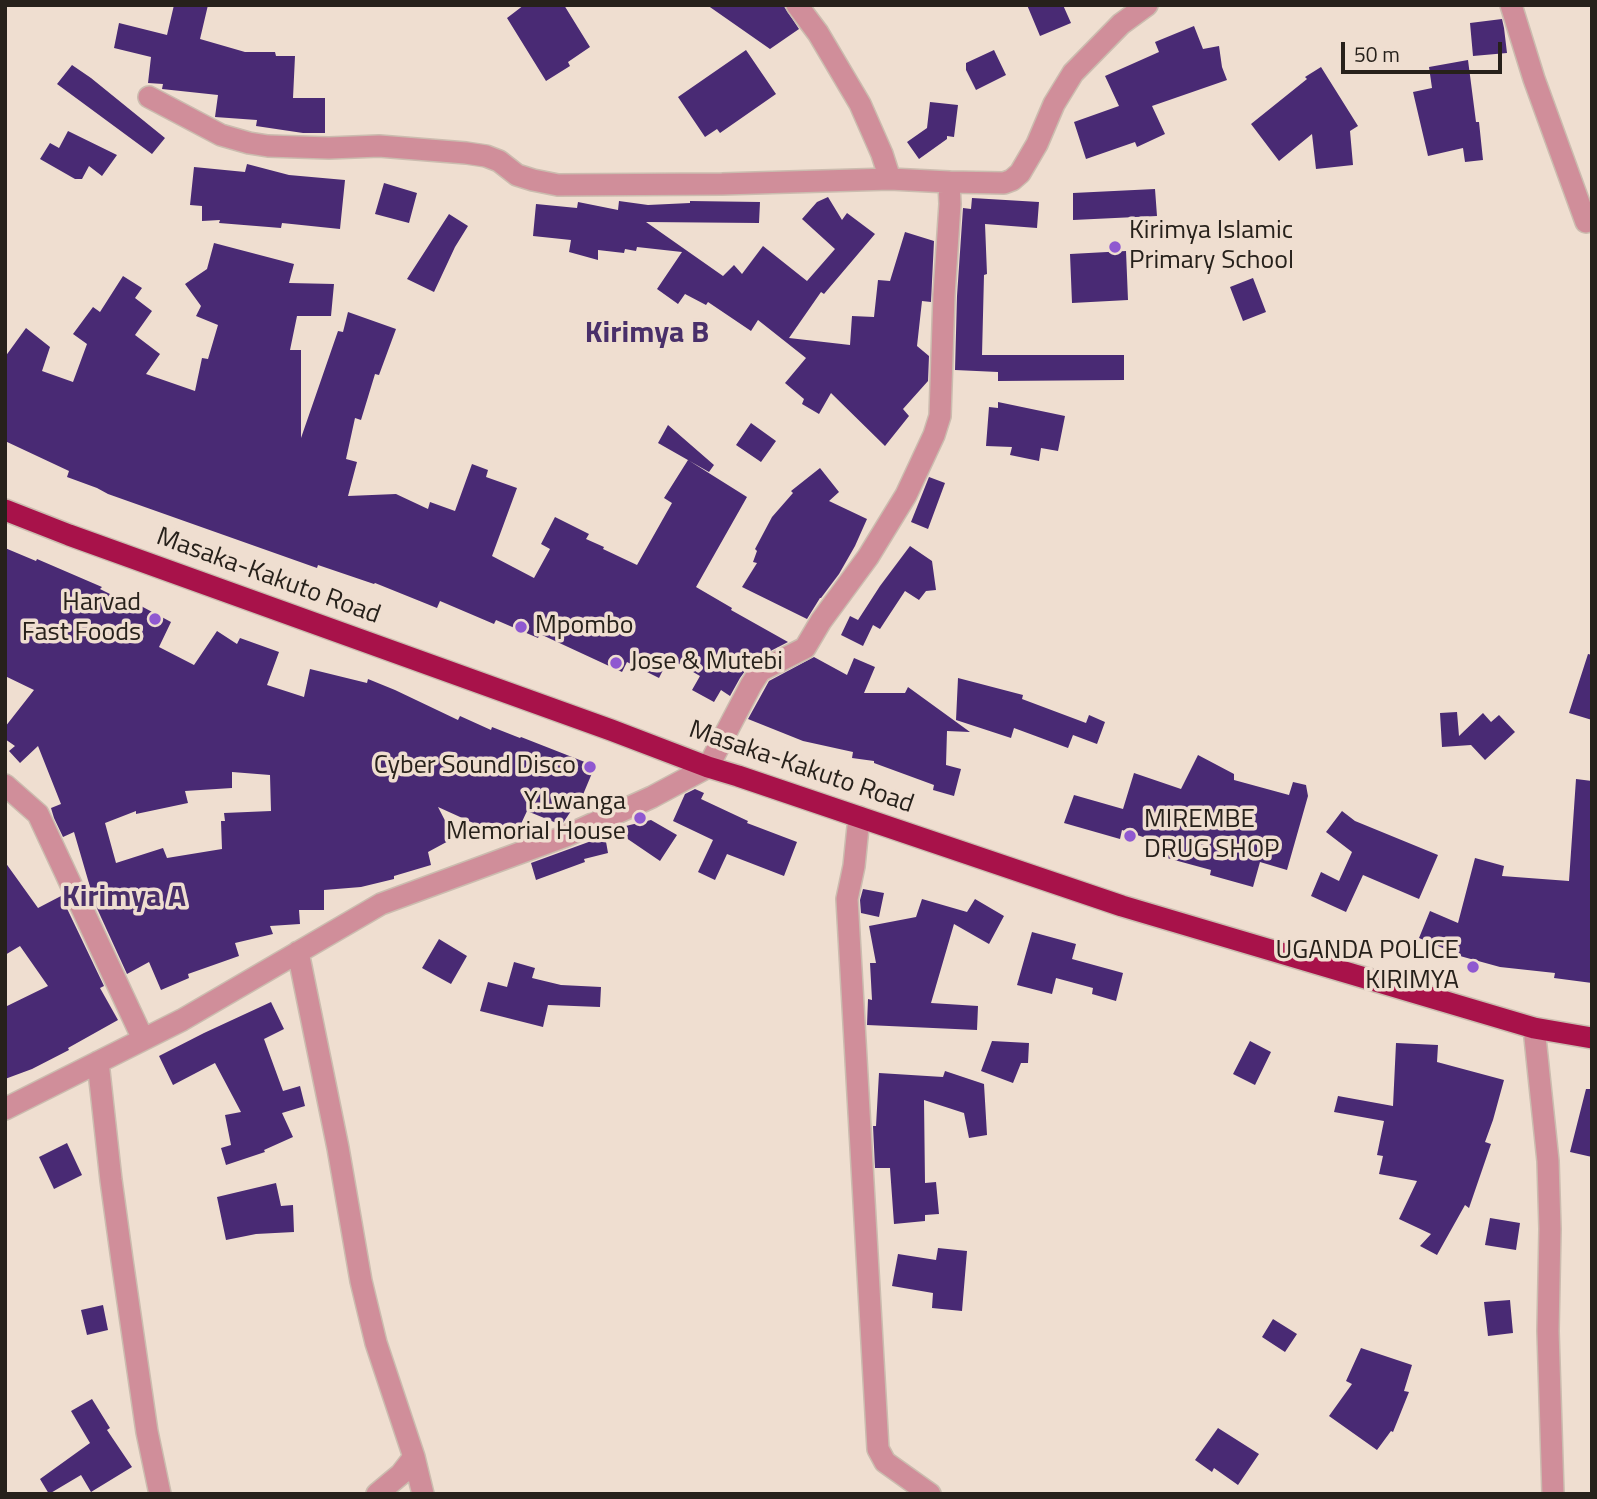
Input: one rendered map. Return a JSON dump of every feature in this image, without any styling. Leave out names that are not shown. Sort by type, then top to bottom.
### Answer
[{"type":"highway","name":"Masaka-Kakuto Road","points":[[5,510],[611,730],[708,768],[1122,906],[1534,1028],[1592,1038]]},
{"type":"street","points":[[797,5],[818,33],[860,104],[890,179]]},
{"type":"street","points":[[149,97],[221,135],[248,143],[329,148],[379,146],[466,153],[499,160],[517,175],[558,185],[890,179],[1004,183],[1020,173],[1037,144],[1054,104],[1073,73],[1121,24],[1147,5]]},
{"type":"street","points":[[1511,5],[1534,79],[1586,222]]},
{"type":"street","points":[[5,1109],[182,1020],[381,904],[566,836],[708,768],[760,671],[805,648],[868,556],[906,495],[934,435],[940,416],[949,182]]},
{"type":"street","points":[[5,785],[37,814],[143,1039]]},
{"type":"street","points":[[859,817],[854,866],[847,899],[878,1449],[886,1462],[930,1494]]},
{"type":"street","points":[[298,952],[338,1148],[360,1281],[376,1343],[414,1458],[423,1494]]},
{"type":"street","points":[[1534,1028],[1548,1161],[1548,1331],[1553,1494]]},
{"type":"street","points":[[98,1062],[110,1180],[147,1432],[160,1494]]},
{"type":"street","points":[[377,1494],[401,1474],[414,1458]]},
{"type":"building","points":[[174,5],[208,5],[200,39],[245,52],[275,52],[276,56],[295,56],[293,98],[325,98],[325,133],[303,133],[256,126],[257,120],[215,117],[218,95],[162,89],[163,84],[148,83],[151,57],[114,48],[119,23],[167,35]]},
{"type":"building","points":[[524,5],[564,5],[590,47],[568,62],[570,66],[546,81],[507,18]]},
{"type":"building","points":[[707,5],[783,5],[799,29],[770,49]]},
{"type":"building","points":[[1027,5],[1063,5],[1071,23],[1040,36]]},
{"type":"building","points":[[1502,19],[1507,53],[1473,56],[1470,23]]},
{"type":"building","points":[[1194,26],[1203,49],[1219,46],[1227,80],[1152,106],[1165,134],[1137,147],[1135,142],[1086,159],[1074,122],[1119,106],[1105,76],[1159,52],[1155,42]]},
{"type":"building","points":[[746,50],[776,94],[720,133],[717,129],[705,137],[678,97]]},
{"type":"building","points":[[994,50],[1006,75],[976,90],[966,70],[966,63]]},
{"type":"building","points":[[1468,60],[1483,160],[1465,162],[1463,148],[1428,156],[1413,92],[1432,88],[1429,67]]},
{"type":"building","points":[[72,65],[165,138],[152,154],[57,84]]},
{"type":"building","points":[[1321,67],[1358,126],[1350,131],[1353,165],[1316,169],[1312,134],[1279,161],[1251,124],[1307,79],[1305,77]]},
{"type":"building","points":[[930,102],[958,105],[954,137],[947,136],[947,139],[919,159],[907,142],[927,128]]},
{"type":"building","points":[[68,131],[117,155],[102,176],[89,166],[82,179],[75,179],[40,159],[50,143],[59,148]]},
{"type":"building","points":[[247,164],[289,175],[345,180],[340,229],[282,223],[281,228],[219,223],[220,220],[202,221],[202,206],[190,205],[194,167],[245,172]]},
{"type":"building","points":[[384,183],[417,193],[409,223],[375,214]]},
{"type":"building","points":[[1155,189],[1157,216],[1073,220],[1073,193]]},
{"type":"building","points":[[828,197],[842,220],[847,213],[875,234],[824,294],[821,292],[789,338],[850,345],[852,316],[874,317],[878,280],[890,281],[905,232],[934,241],[931,302],[922,301],[917,346],[929,356],[928,381],[903,409],[909,416],[885,446],[831,393],[819,414],[802,404],[804,399],[785,383],[806,358],[758,320],[751,331],[708,302],[706,305],[685,294],[678,304],[657,289],[682,252],[637,247],[636,251],[625,249],[624,253],[598,250],[598,260],[569,252],[571,240],[533,236],[536,204],[577,208],[578,202],[618,210],[619,201],[648,205],[690,201],[760,202],[759,223],[646,222],[723,276],[734,265],[742,274],[763,246],[807,281],[835,249],[802,219],[817,202]]},
{"type":"building","points":[[972,198],[1039,202],[1037,228],[985,224],[987,274],[984,275],[982,355],[1124,355],[1124,380],[998,381],[998,372],[955,370],[963,208],[971,209]]},
{"type":"building","points":[[449,214],[468,226],[434,292],[407,279]]},
{"type":"building","points":[[214,243],[294,264],[289,283],[334,284],[331,316],[297,316],[290,350],[301,350],[301,438],[338,331],[343,332],[348,312],[396,329],[379,375],[375,374],[361,420],[355,418],[346,459],[357,462],[348,496],[396,494],[428,509],[430,502],[455,511],[472,464],[488,470],[486,477],[517,488],[492,556],[534,578],[550,549],[541,544],[555,517],[589,534],[586,539],[604,547],[603,549],[637,565],[672,503],[664,498],[688,460],[747,497],[696,587],[788,642],[753,660],[730,696],[721,690],[714,702],[692,690],[700,676],[669,658],[659,678],[627,662],[622,672],[540,634],[538,638],[496,620],[494,624],[440,601],[437,608],[375,583],[318,565],[317,568],[108,494],[67,477],[69,471],[5,441],[5,357],[26,328],[50,347],[42,371],[73,382],[87,344],[73,334],[93,307],[100,312],[123,276],[142,288],[135,298],[152,311],[135,335],[160,354],[146,374],[195,391],[202,358],[208,359],[218,325],[196,316],[201,306],[185,284],[207,269]]},
{"type":"building","points":[[1126,251],[1128,300],[1072,303],[1070,254]]},
{"type":"building","points":[[1253,278],[1266,312],[1243,321],[1230,287]]},
{"type":"building","points":[[998,402],[1065,416],[1058,451],[1041,448],[1039,461],[1010,455],[1012,447],[986,446],[989,407],[998,408]]},
{"type":"building","points":[[751,423],[776,441],[761,462],[736,445]]},
{"type":"building","points":[[668,425],[714,465],[709,472],[658,443]]},
{"type":"building","points":[[820,468],[839,492],[829,501],[867,519],[839,574],[807,619],[742,587],[757,563],[753,562],[757,551],[755,549],[772,517],[793,493],[791,491]]},
{"type":"building","points":[[929,477],[945,483],[928,529],[911,522]]},
{"type":"building","points":[[910,546],[932,561],[936,590],[926,591],[919,600],[905,591],[880,629],[873,625],[863,646],[841,635],[850,616],[858,620]]},
{"type":"building","points":[[5,548],[102,587],[100,589],[171,622],[159,647],[194,665],[217,631],[237,644],[240,638],[279,652],[267,685],[304,697],[310,669],[367,683],[368,679],[458,720],[460,716],[491,730],[492,727],[521,737],[595,766],[582,797],[563,823],[559,824],[527,811],[513,841],[438,807],[454,838],[428,852],[431,865],[394,876],[394,879],[361,887],[324,890],[324,910],[299,910],[300,924],[270,926],[273,934],[235,943],[239,956],[188,974],[189,978],[161,990],[149,962],[127,974],[95,904],[74,832],[63,837],[54,818],[51,808],[61,804],[38,746],[20,763],[9,751],[15,746],[5,739],[5,727],[34,690],[5,676]],"holes":[[[232,772],[270,775],[271,811],[224,813],[225,821],[221,821],[222,849],[167,858],[163,848],[116,863],[105,823],[136,811],[136,814],[188,803],[185,791],[232,788]]]},
{"type":"building","points":[[1588,654],[1592,655],[1592,720],[1569,713]]},
{"type":"building","points":[[814,657],[847,675],[854,658],[875,667],[864,693],[905,693],[908,687],[970,732],[947,731],[946,765],[961,769],[954,796],[933,790],[934,785],[874,761],[852,758],[853,752],[803,741],[748,719],[769,681]]},
{"type":"building","points":[[958,678],[1023,695],[1022,699],[1086,723],[1089,715],[1105,722],[1097,744],[1073,735],[1068,748],[1014,728],[1011,738],[956,720]]},
{"type":"building","points":[[1457,712],[1459,736],[1483,713],[1491,722],[1499,715],[1515,732],[1485,760],[1471,745],[1442,747],[1440,713]]},
{"type":"building","points":[[1198,755],[1234,774],[1234,780],[1289,795],[1293,782],[1306,785],[1308,796],[1287,870],[1260,862],[1253,887],[1210,875],[1211,870],[1167,858],[1170,846],[1122,830],[1120,839],[1064,823],[1074,795],[1123,809],[1134,773],[1181,789]]},
{"type":"building","points":[[1576,779],[1592,781],[1592,983],[1554,978],[1555,973],[1500,967],[1449,953],[1450,951],[1419,938],[1430,911],[1458,923],[1475,858],[1504,866],[1502,876],[1569,881]]},
{"type":"building","points":[[695,789],[704,793],[701,799],[748,821],[747,823],[797,842],[784,876],[727,854],[715,880],[698,872],[713,840],[673,821],[685,794]]},
{"type":"building","points":[[1342,811],[1355,821],[1438,855],[1419,899],[1363,875],[1346,912],[1311,896],[1321,872],[1339,881],[1352,852],[1326,832]]},
{"type":"building","points":[[651,820],[677,835],[660,861],[613,829]]},
{"type":"building","points":[[605,836],[608,853],[584,859],[585,862],[536,880],[531,863]]},
{"type":"building","points":[[5,862],[38,908],[61,896],[104,986],[100,988],[118,1020],[68,1048],[69,1050],[5,1079],[5,1007],[48,986],[20,946],[5,955]]},
{"type":"building","points":[[863,889],[884,893],[879,917],[861,913]]},
{"type":"building","points":[[922,899],[967,912],[975,899],[1004,916],[989,944],[954,924],[931,1003],[978,1006],[977,1030],[867,1025],[868,999],[872,1000],[870,963],[876,963],[869,926],[916,917]]},
{"type":"building","points":[[1032,932],[1076,944],[1072,959],[1123,973],[1116,1001],[1092,994],[1093,988],[1056,978],[1052,994],[1017,985]]},
{"type":"building","points":[[439,939],[467,956],[451,984],[422,968]]},
{"type":"building","points":[[514,962],[535,968],[532,978],[561,985],[601,987],[600,1007],[548,1005],[543,1027],[480,1011],[488,982],[507,987]]},
{"type":"building","points":[[271,1002],[284,1029],[264,1039],[283,1091],[300,1086],[305,1106],[282,1113],[293,1137],[264,1150],[265,1152],[226,1165],[221,1148],[231,1145],[225,1115],[241,1112],[215,1063],[173,1085],[159,1056]]},
{"type":"building","points":[[992,1041],[1029,1043],[1028,1063],[1021,1063],[1013,1083],[981,1071]]},
{"type":"building","points":[[1250,1041],[1271,1052],[1255,1085],[1233,1074]]},
{"type":"building","points":[[1396,1043],[1438,1045],[1437,1062],[1504,1080],[1485,1142],[1491,1144],[1469,1208],[1465,1205],[1437,1255],[1420,1246],[1431,1234],[1399,1219],[1417,1181],[1379,1174],[1383,1156],[1377,1155],[1384,1121],[1334,1112],[1338,1096],[1393,1106]]},
{"type":"building","points":[[945,1071],[984,1084],[987,1135],[969,1138],[964,1113],[924,1100],[925,1183],[936,1182],[939,1214],[925,1215],[925,1221],[894,1224],[890,1168],[875,1168],[873,1126],[876,1126],[879,1073],[943,1077]]},
{"type":"building","points":[[1586,1089],[1592,1089],[1592,1157],[1570,1152]]},
{"type":"building","points":[[67,1143],[82,1175],[54,1189],[39,1157]]},
{"type":"building","points":[[276,1183],[281,1206],[293,1205],[294,1232],[256,1234],[226,1240],[217,1197]]},
{"type":"building","points":[[1490,1218],[1520,1223],[1516,1250],[1485,1245]]},
{"type":"building","points":[[938,1248],[967,1251],[962,1311],[932,1308],[933,1293],[892,1286],[898,1254],[936,1260]]},
{"type":"building","points":[[1510,1300],[1513,1333],[1488,1336],[1484,1302]]},
{"type":"building","points":[[103,1305],[108,1330],[87,1335],[81,1310]]},
{"type":"building","points":[[1273,1319],[1297,1334],[1285,1352],[1262,1337]]},
{"type":"building","points":[[1361,1348],[1412,1365],[1404,1391],[1409,1392],[1393,1432],[1391,1431],[1377,1450],[1329,1416],[1352,1384],[1346,1381]]},
{"type":"building","points":[[92,1399],[110,1428],[107,1430],[132,1467],[91,1492],[81,1475],[49,1494],[40,1479],[90,1443],[71,1411]]},
{"type":"building","points":[[1218,1428],[1259,1454],[1238,1485],[1214,1468],[1212,1472],[1195,1460]]},
{"type":"place","name":"Kirimya Islamic Primary School","points":[[1115,247]]},
{"type":"place","name":"Harvad Fast Foods","points":[[155,619]]},
{"type":"place","name":"Mpombo","points":[[521,627]]},
{"type":"place","name":"Jose & Mutebi","points":[[616,663]]},
{"type":"place","name":"Cyber Sound Disco","points":[[590,767]]},
{"type":"place","name":"Y.Lwanga Memorial House","points":[[640,818]]},
{"type":"place","name":"MIREMBE DRUG SHOP","points":[[1130,836]]},
{"type":"place","name":"UGANDA POLICE KIRIMYA","points":[[1473,967]]},
{"type":"district","name":"Kirimya B","points":[[647,335]]},
{"type":"district","name":"Kirimya A","points":[[124,899]]}]
